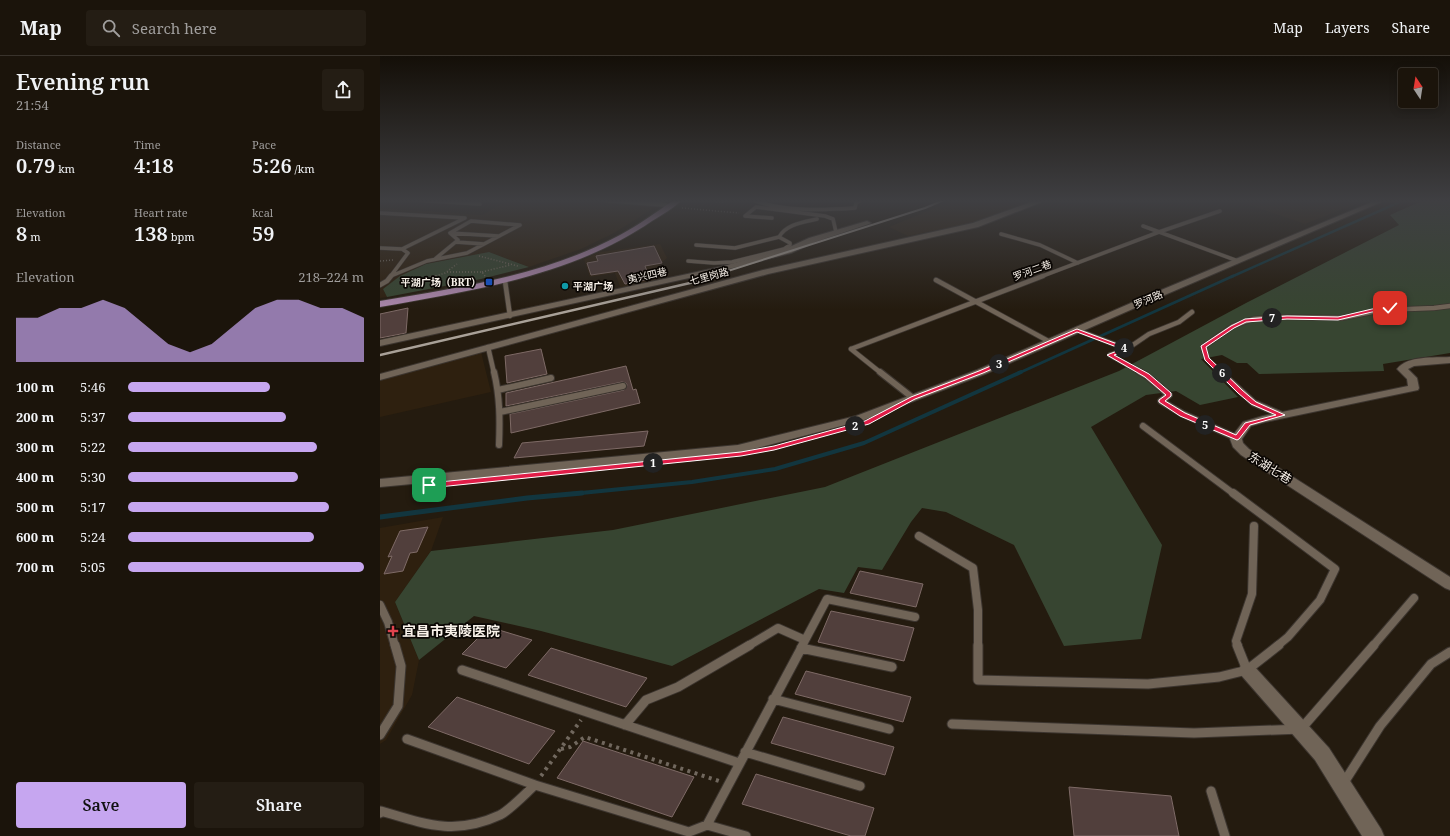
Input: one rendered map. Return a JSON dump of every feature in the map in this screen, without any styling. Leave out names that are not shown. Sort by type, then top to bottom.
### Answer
[{"type":"main road","points":[[380,300],[488,279],[533,268],[582,252],[617,236]]},
{"type":"main road","points":[[380,304],[505,281],[532,274],[587,254],[623,236]]},
{"type":"street","name":"夷兴四巷","points":[[380,343],[510,316],[788,251],[823,236]]},
{"type":"street","name":"七里岗路","points":[[380,377],[766,272],[924,236]]},
{"type":"street","name":"罗河路","points":[[380,483],[738,449],[860,418],[981,372],[1297,236]]},
{"type":"street","points":[[1237,438],[1247,424],[1282,415],[1414,388],[1412,378],[1402,369],[1412,363],[1450,360]]},
{"type":"street","name":"罗河路","points":[[380,490],[741,454],[774,448],[867,422],[913,398]]},
{"type":"street","name":"东湖七巷","points":[[1237,438],[1237,444],[1245,452],[1450,584]]},
{"type":"street","points":[[1247,670],[1322,754],[1374,836]]},
{"type":"lane","points":[[380,248],[402,249],[428,236]]},
{"type":"lane","points":[[454,236],[458,240],[456,242]]},
{"type":"lane","points":[[391,276],[427,261],[467,253],[497,236]]},
{"type":"lane","points":[[1013,236],[1044,246],[1078,263]]},
{"type":"lane","name":"罗河二巷","points":[[913,398],[851,349],[1148,236]]},
{"type":"lane","points":[[1171,236],[1238,261]]},
{"type":"lane","points":[[688,260],[721,266],[784,249],[790,245],[790,243],[779,237],[730,248],[696,245]]},
{"type":"lane","points":[[435,260],[456,242],[484,244]]},
{"type":"lane","points":[[381,284],[387,281],[408,253],[402,249]]},
{"type":"lane","points":[[936,280],[1050,342]]},
{"type":"lane","points":[[505,281],[510,316]]},
{"type":"lane","points":[[1282,415],[1254,403],[1240,391],[1207,359],[1203,347],[1233,327],[1245,321],[1287,318],[1338,318],[1372,310],[1390,308],[1423,310],[1450,306]]},
{"type":"lane","points":[[1192,312],[1178,322],[1149,334],[1127,349],[1110,355],[1147,376],[1169,395],[1161,401],[1183,414],[1237,438]]},
{"type":"lane","points":[[1077,330],[1127,349]]},
{"type":"lane","points":[[488,347],[498,390],[500,412],[499,445]]},
{"type":"lane","points":[[498,390],[551,378]]},
{"type":"lane","points":[[500,412],[623,386]]},
{"type":"lane","points":[[919,536],[973,568],[978,610],[978,680],[1148,684],[1219,677],[1247,670],[1288,637],[1320,600],[1335,569],[1143,426]]},
{"type":"lane","points":[[1247,670],[1236,641],[1252,594],[1254,526]]},
{"type":"lane","points":[[952,724],[1194,733],[1301,729],[1414,598]]},
{"type":"lane","points":[[706,825],[827,599],[915,617]]},
{"type":"lane","points":[[380,605],[388,622],[401,666],[398,706],[380,735]]},
{"type":"lane","points":[[625,725],[646,700],[678,687],[778,628],[803,644],[892,667]]},
{"type":"lane","points":[[1342,786],[1380,726],[1431,664],[1450,652]]},
{"type":"lane","points":[[462,670],[739,763]]},
{"type":"lane","points":[[773,700],[889,729]]},
{"type":"lane","points":[[407,739],[534,784],[689,832],[706,825],[746,836]]},
{"type":"lane","points":[[745,752],[860,786]]},
{"type":"lane","points":[[380,813],[381,811],[435,827],[464,828],[501,816],[534,784]]},
{"type":"lane","points":[[1211,791],[1225,836]]},
{"type":"path","points":[[467,253],[524,268]]},
{"type":"path","points":[[445,272],[459,263],[452,256]]},
{"type":"path","points":[[381,284],[422,279],[445,272],[482,272],[510,265]]},
{"type":"path","points":[[482,272],[488,279]]},
{"type":"path","points":[[534,784],[587,712]]},
{"type":"path","points":[[561,749],[570,747],[581,738],[585,737],[728,784]]},
{"type":"shaded area","points":[[380,236],[607,236],[581,249],[529,267],[489,252],[383,289],[387,297],[380,298]]},
{"type":"shaded area","points":[[660,244],[667,258],[655,269],[663,281],[621,289],[615,273],[590,277],[584,259],[600,252]]},
{"type":"shaded area","points":[[481,352],[491,392],[380,417],[380,380]]},
{"type":"shaded area","name":"宜昌市夷陵医院","points":[[443,517],[431,551],[395,602],[419,660],[412,695],[386,740],[380,744],[380,528]]},
{"type":"green space","points":[[1377,236],[1450,236],[1450,353],[1383,364],[1384,371],[1259,374],[1247,363],[1237,363],[1222,355],[1201,359],[1238,397],[1200,405],[1176,391],[1146,395],[1091,427],[1162,545],[1141,639],[1064,646],[1014,545],[946,512],[922,508],[911,522],[882,570],[858,567],[844,593],[819,589],[672,666],[541,631],[474,616],[419,660],[395,602],[431,551],[613,530],[825,487],[1119,371],[1246,303]]},
{"type":"green space","points":[[489,252],[529,267],[481,279],[387,297],[383,289],[400,276],[426,264]]},
{"type":"building","points":[[654,246],[662,263],[645,266],[650,279],[625,284],[618,271],[591,275],[587,263],[598,261],[596,256]]},
{"type":"building","points":[[408,308],[406,333],[380,338],[380,314]]},
{"type":"building","points":[[541,349],[547,374],[507,383],[505,356]]},
{"type":"building","points":[[626,366],[633,390],[636,389],[640,403],[511,433],[510,414],[624,390],[627,385],[626,383],[622,382],[506,406],[506,393]]},
{"type":"building","points":[[648,431],[644,446],[514,458],[522,443]]},
{"type":"building","points":[[428,527],[417,552],[410,553],[403,571],[384,574],[392,556],[388,557],[400,531]]},
{"type":"building","points":[[860,571],[923,584],[916,607],[850,593]]},
{"type":"building","points":[[831,611],[914,628],[904,661],[818,642]]},
{"type":"building","points":[[489,627],[532,640],[506,668],[462,654]]},
{"type":"building","points":[[551,648],[647,678],[626,707],[528,675]]},
{"type":"building","points":[[806,671],[911,697],[903,722],[795,694]]},
{"type":"building","points":[[457,697],[555,731],[529,764],[428,727]]},
{"type":"building","points":[[783,717],[894,747],[885,775],[771,743]]},
{"type":"building","points":[[583,741],[694,777],[672,817],[557,778]]},
{"type":"building","points":[[756,774],[874,808],[865,836],[851,836],[742,804]]},
{"type":"building","points":[[1069,787],[1171,796],[1179,836],[1074,836]]},
{"type":"waterway","points":[[1231,277],[1322,236]]},
{"type":"waterway","points":[[1019,373],[1233,276]]},
{"type":"waterway","points":[[571,494],[692,482],[775,469],[864,443],[1021,372]]},
{"type":"waterway","points":[[571,494],[582,493]]},
{"type":"waterway","points":[[380,517],[527,498],[571,494]]},
{"type":"railway","points":[[709,277],[836,236]]},
{"type":"railway","points":[[380,355],[690,283],[713,276]]},
{"type":"place","name":"平湖广场（BRT）","points":[[489,282]]},
{"type":"place","name":"平湖广场","points":[[565,286]]},
{"type":"place","name":"宜昌市夷陵医院","points":[[393,631]]},
{"type":"route","points":[[429,485],[741,454],[774,448],[867,422],[913,398],[981,372],[1077,330],[1127,349],[1110,355],[1147,376],[1169,395],[1161,401],[1197,421],[1237,438],[1247,424],[1282,415],[1254,403],[1240,391],[1207,359],[1203,347],[1212,340],[1245,321],[1287,318],[1338,318],[1372,310],[1390,308]]}]
